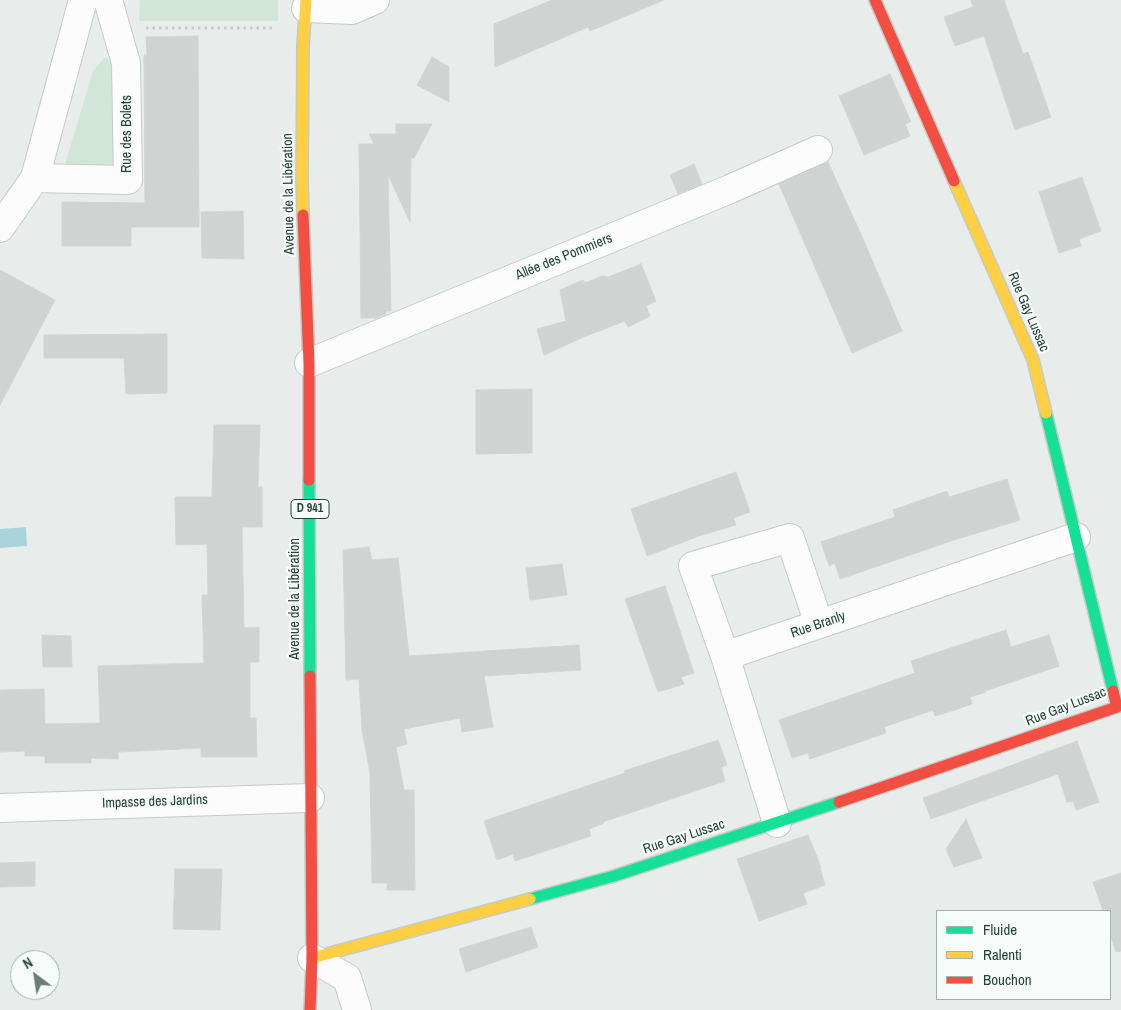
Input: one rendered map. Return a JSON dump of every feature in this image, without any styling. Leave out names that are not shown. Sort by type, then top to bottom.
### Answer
[{"type":"street","points":[[0,228],[36,178],[83,0]]},
{"type":"street","name":"Rue des Bolets","points":[[36,178],[128,180],[126,63],[108,0]]},
{"type":"street","points":[[306,4],[352,10],[375,0]]},
{"type":"street","name":"Rue Gay Lussac","points":[[312,958],[614,876],[777,823],[1119,706],[1034,360],[875,0]]},
{"type":"street","name":"Avenue de la Libération","points":[[306,4],[303,46],[302,179],[309,363],[312,958],[310,1010]]},
{"type":"street","name":"Allée des Pommiers","points":[[309,363],[818,150]]},
{"type":"street","name":"Rue Branly","points":[[724,656],[1076,537]]},
{"type":"street","points":[[777,823],[724,656],[693,566],[790,538],[820,624]]},
{"type":"street","name":"Impasse des Jardins","points":[[0,808],[310,798]]},
{"type":"street","points":[[312,958],[347,978],[357,1010]]},
{"type":"path","points":[[116,28],[280,28]]},
{"type":"green space","points":[[140,0],[278,0],[278,21],[139,21]]},
{"type":"green space","points":[[105,57],[116,65],[118,171],[63,171],[93,71]]},
{"type":"water","points":[[26,527],[27,546],[0,548],[0,529]]},
{"type":"building","points":[[552,0],[664,0],[590,31],[588,27],[495,67],[494,24]]},
{"type":"building","points":[[971,0],[1004,0],[1023,54],[1028,52],[1051,117],[1015,130],[984,36],[955,46],[944,17],[973,7]]},
{"type":"building","points":[[198,36],[199,227],[131,227],[131,246],[62,246],[62,202],[145,203],[144,55],[147,55],[146,37]]},
{"type":"building","points":[[432,57],[449,67],[449,102],[417,85]]},
{"type":"building","points":[[890,74],[911,122],[905,124],[910,136],[864,155],[839,96]]},
{"type":"building","points":[[396,124],[432,124],[414,158],[411,158],[410,222],[388,175],[391,311],[386,311],[386,314],[377,318],[361,318],[359,144],[374,144],[369,134],[396,134]]},
{"type":"building","points":[[828,162],[902,331],[852,353],[779,184]]},
{"type":"building","points":[[694,164],[702,184],[678,194],[670,175]]},
{"type":"building","points":[[1082,177],[1101,231],[1079,239],[1081,246],[1059,253],[1039,192]]},
{"type":"building","points":[[243,211],[244,259],[202,258],[201,212]]},
{"type":"building","points":[[641,264],[656,301],[646,306],[650,316],[628,327],[625,321],[544,355],[537,329],[566,321],[560,290],[583,280],[585,283],[602,276],[608,277]]},
{"type":"building","points":[[0,270],[55,300],[0,405]]},
{"type":"building","points":[[167,334],[167,393],[126,394],[124,358],[44,358],[44,335]]},
{"type":"building","points":[[532,389],[532,453],[476,454],[476,390]]},
{"type":"building","points":[[214,425],[260,425],[258,487],[262,487],[262,527],[242,527],[244,628],[259,627],[259,662],[250,662],[250,718],[256,718],[257,757],[201,757],[201,748],[118,752],[118,759],[91,758],[91,763],[45,763],[45,756],[25,756],[25,751],[0,752],[0,690],[44,689],[45,724],[100,723],[98,666],[204,663],[202,595],[208,595],[207,544],[176,545],[175,497],[212,497]]},
{"type":"building","points":[[736,472],[750,512],[733,518],[736,525],[699,536],[647,556],[631,509]]},
{"type":"building","points":[[1007,479],[1020,520],[954,540],[840,579],[835,563],[829,566],[821,542],[895,517],[893,510],[947,491],[949,497]]},
{"type":"building","points":[[369,547],[372,560],[398,558],[409,656],[579,645],[581,670],[484,676],[493,727],[462,732],[460,718],[404,729],[407,744],[396,747],[404,790],[414,790],[415,890],[387,890],[387,883],[372,883],[370,773],[362,731],[359,679],[346,680],[343,550]]},
{"type":"building","points":[[562,564],[567,595],[530,600],[526,568]]},
{"type":"building","points":[[665,586],[694,673],[681,677],[684,684],[658,692],[625,599]]},
{"type":"building","points":[[1006,630],[1011,647],[1049,635],[1059,666],[970,697],[972,704],[955,710],[935,716],[933,710],[884,727],[886,733],[810,759],[808,753],[792,758],[779,720],[915,673],[911,661]]},
{"type":"building","points":[[42,635],[71,636],[72,667],[43,667]]},
{"type":"building","points":[[718,740],[727,765],[721,767],[725,781],[603,822],[589,829],[591,836],[515,861],[513,854],[497,860],[484,821]]},
{"type":"building","points":[[1077,741],[1099,802],[1076,810],[1073,801],[1067,802],[1058,774],[931,819],[923,798]]},
{"type":"building","points":[[966,819],[982,858],[954,867],[946,849]]},
{"type":"building","points":[[808,835],[821,867],[825,885],[803,893],[807,904],[759,921],[737,859]]},
{"type":"building","points":[[35,862],[35,886],[0,887],[0,863]]},
{"type":"building","points":[[175,869],[222,869],[220,930],[173,929]]},
{"type":"building","points":[[1121,873],[1121,951],[1116,952],[1111,936],[1111,910],[1103,910],[1093,882]]},
{"type":"building","points":[[531,927],[538,947],[466,972],[459,949]]},
{"type":"traffic: fast","points":[[1046,413],[1113,691]]},
{"type":"traffic: fast","points":[[309,480],[310,676]]},
{"type":"traffic: fast","points":[[530,899],[614,876],[839,802]]},
{"type":"traffic: slow","points":[[303,215],[303,46],[306,0]]},
{"type":"traffic: slow","points":[[954,181],[1033,360],[1046,413]]},
{"type":"traffic: slow","points":[[312,958],[530,899]]},
{"type":"traffic: jam","points":[[875,0],[954,181]]},
{"type":"traffic: jam","points":[[303,215],[309,363],[309,480]]},
{"type":"traffic: jam","points":[[310,676],[312,958],[310,1010]]},
{"type":"traffic: jam","points":[[839,802],[1117,707],[1113,691]]}]
